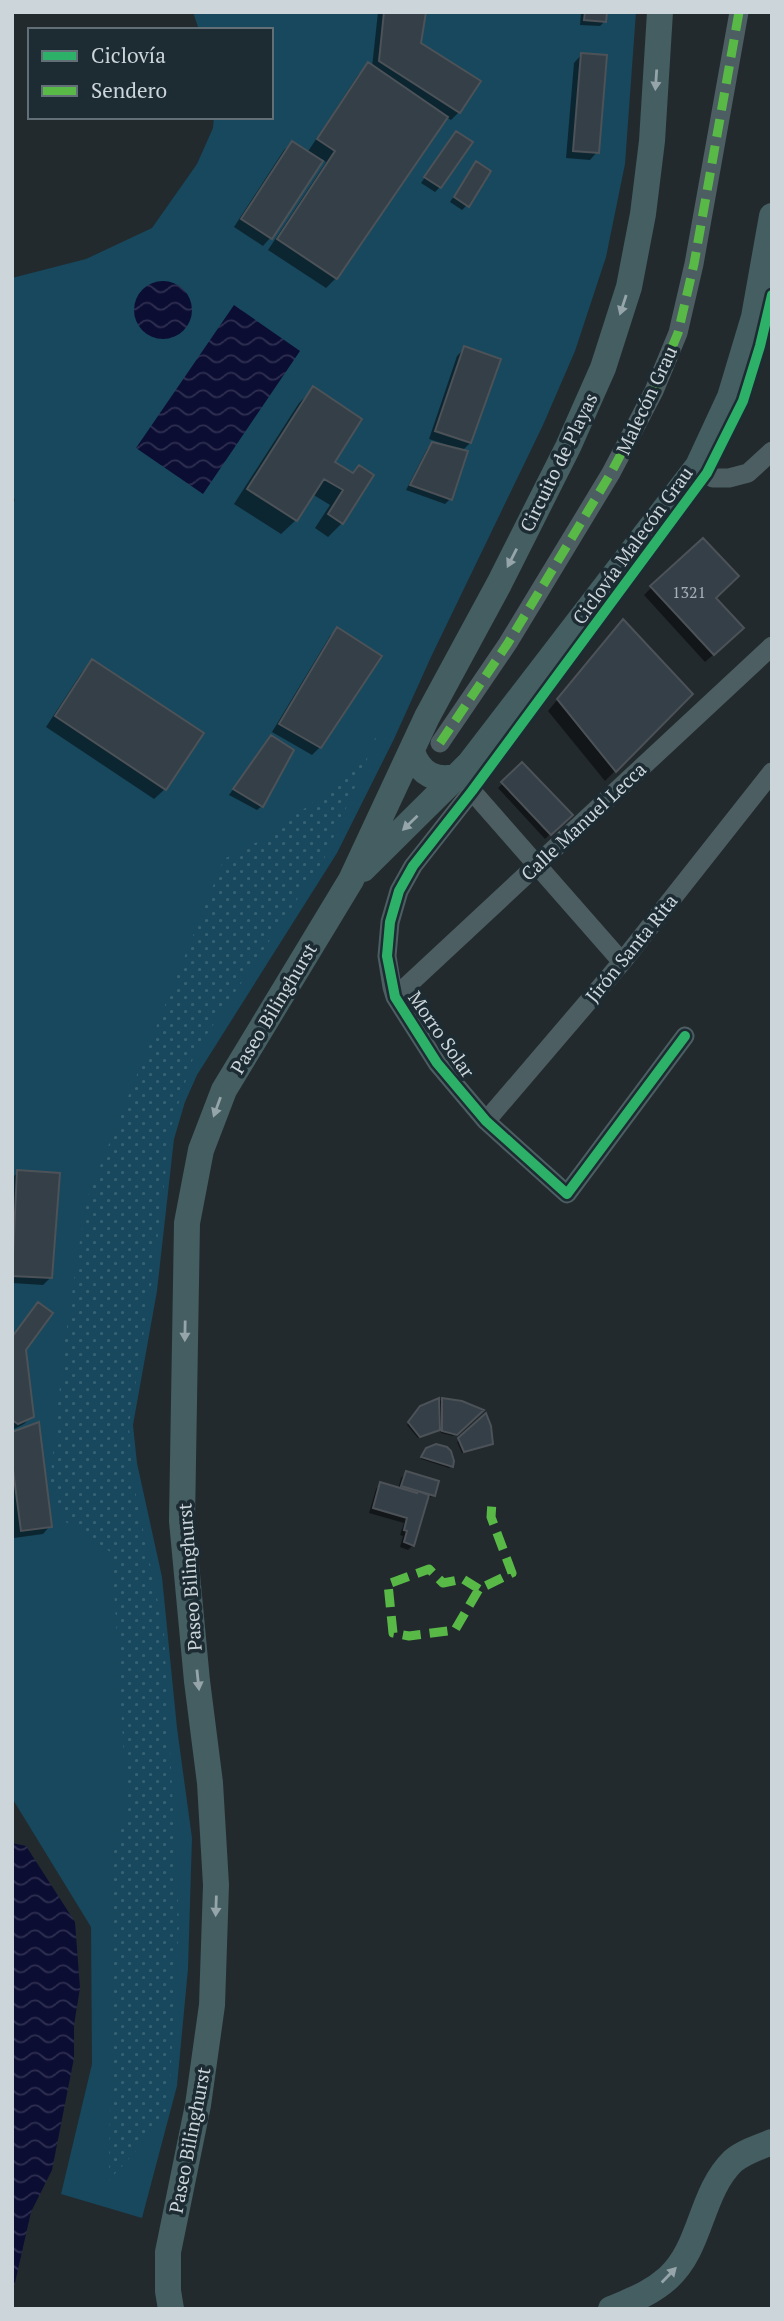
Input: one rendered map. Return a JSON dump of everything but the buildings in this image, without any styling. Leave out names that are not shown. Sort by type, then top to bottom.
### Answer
[{"type":"main road","name":"Circuito de Playas","points":[[351,880],[412,751],[568,447],[603,368],[629,287],[643,214],[652,141],[660,12]]},
{"type":"main road","points":[[351,880],[466,783],[698,466],[730,397],[754,317],[772,216]]},
{"type":"main road","points":[[412,751],[420,769],[428,775],[466,783]]},
{"type":"main road","name":"Paseo Bilinghurst","points":[[171,2309],[168,2252],[198,2105],[212,2005],[216,1885],[210,1783],[182,1521],[187,1223],[201,1150],[224,1090],[351,880]]},
{"type":"main road","points":[[611,2309],[645,2297],[670,2277],[688,2252],[718,2178],[735,2159],[772,2142]]},
{"type":"street","name":"Malecón Grau","points":[[440,743],[508,643],[611,473],[659,380],[678,332],[694,264],[739,12]]},
{"type":"street","points":[[698,466],[713,478],[730,478],[748,473],[772,451]]},
{"type":"street","name":"Calle Manuel Lecca","points":[[395,997],[772,646]]},
{"type":"street","name":"Jirón Santa Rita","points":[[486,1121],[622,962],[772,772]]},
{"type":"street","points":[[466,783],[622,962]]},
{"type":"street","name":"Morro Solar","points":[[466,783],[399,891],[390,922],[387,956],[395,997],[437,1063],[486,1121],[567,1194],[685,1036]]},
{"type":"shaded area","points":[[193,12],[636,12],[625,164],[606,257],[575,351],[543,425],[337,853],[197,1075],[185,1102],[174,1139],[157,1291],[133,1425],[137,1463],[162,1577],[177,1728],[192,1838],[188,1969],[177,2086],[142,2218],[61,2194],[92,2064],[91,1927],[12,1798],[12,505],[15,500],[12,496],[12,278],[86,259],[152,228],[197,164],[213,128],[214,119],[273,119],[273,28],[198,28]]},
{"type":"shaded area","points":[[377,736],[324,859],[195,1052],[171,1127],[154,1267],[129,1425],[132,1476],[164,1632],[179,1923],[168,2117],[109,2180],[113,1855],[127,1809],[112,1553],[66,1522],[50,1483],[64,1347],[86,1201],[224,859],[263,839],[345,779]]},
{"type":"water","points":[[163,281],[179,286],[187,294],[192,310],[187,326],[179,334],[163,339],[147,334],[139,326],[134,310],[139,294],[147,286]]},
{"type":"water","points":[[234,305],[300,351],[203,494],[136,448]]},
{"type":"water","points":[[12,1843],[26,1846],[75,1922],[80,1988],[74,2025],[74,2058],[52,2170],[31,2212],[12,2296]]},
{"type":"marked path","points":[[440,743],[508,643],[611,473],[654,391],[678,333],[694,264],[739,12]]},
{"type":"marked path","points":[[479,1589],[463,1579],[443,1583],[429,1569],[388,1584],[393,1633],[409,1636],[455,1630],[479,1589],[512,1573],[491,1517],[492,1502]]},
{"type":"cycle path","name":"Ciclovía Malecón Grau","points":[[685,1036],[567,1194],[486,1121],[437,1063],[395,997],[387,956],[390,922],[399,891],[413,866],[472,791],[707,473],[743,401],[772,295]]}]
